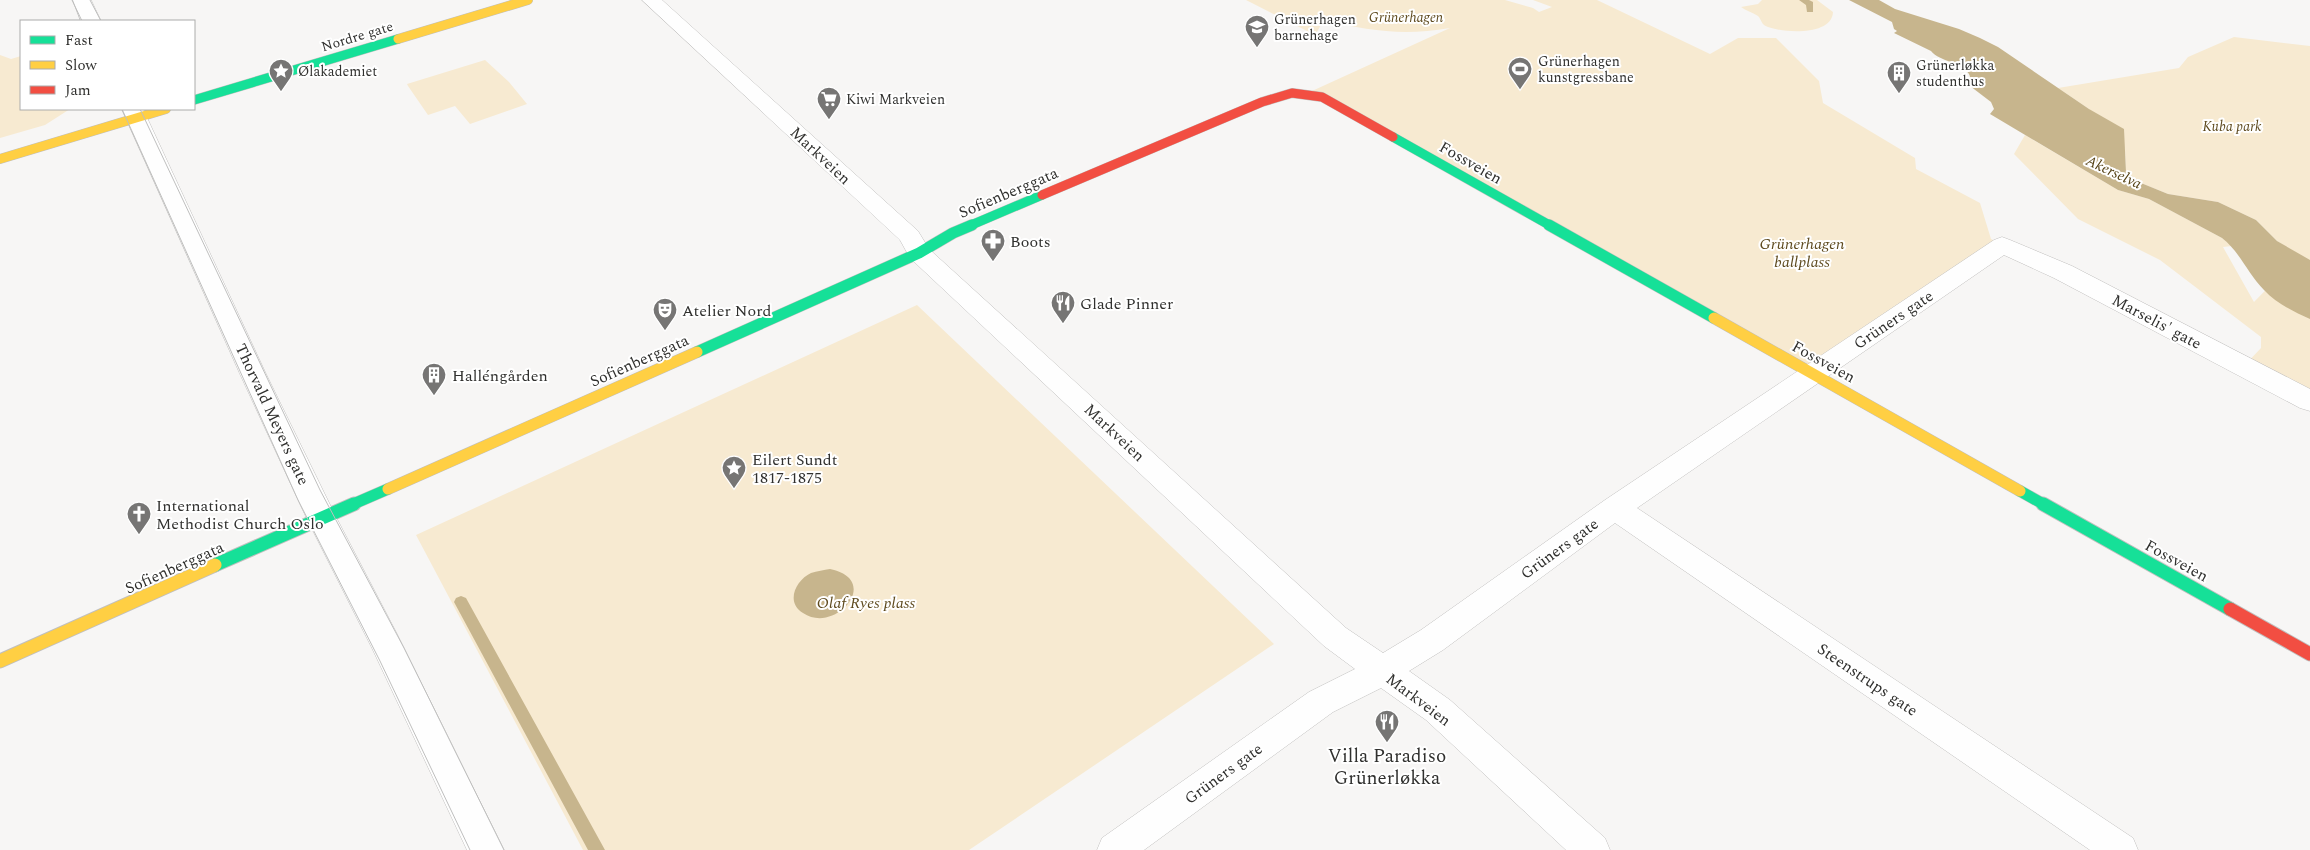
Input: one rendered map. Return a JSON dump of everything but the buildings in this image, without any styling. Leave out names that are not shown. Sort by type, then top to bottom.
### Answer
[{"type":"street","points":[[82,0],[91,20]]},
{"type":"street","name":"Nordre gate","points":[[195,100],[528,0]]},
{"type":"street","name":"Markveien","points":[[651,0],[910,236],[919,252],[1335,637],[1438,710],[1592,850]]},
{"type":"street","name":"Sofienberggata","points":[[0,661],[919,252],[953,233],[1287,92],[1303,91],[1322,97]]},
{"type":"street","name":"Fossveien","points":[[1322,97],[2310,654]]},
{"type":"street","points":[[0,159],[134,113],[158,110]]},
{"type":"street","name":"Thorvald Meyers gate","points":[[134,113],[249,365],[322,519],[386,644],[486,850]]},
{"type":"street","name":"Grüners gate","points":[[1115,850],[1321,702],[1382,671],[1432,640],[1616,508],[2002,245]]},
{"type":"street","name":"Marselis' gate","points":[[2002,245],[2063,272],[2310,401]]},
{"type":"street","name":"Steenstrups gate","points":[[1616,508],[2120,850]]},
{"type":"green space","name":"Grünerhagen ballplass","points":[[1246,0],[1505,0],[1533,8],[1539,12],[1552,7],[1533,0],[1597,0],[1710,54],[1738,38],[1776,38],[1819,81],[1823,103],[1915,158],[1916,169],[1980,203],[1991,239],[2002,245],[1812,373],[1312,91],[1450,28],[1402,32],[1356,27],[1324,20],[1315,35]]},
{"type":"green space","points":[[1762,0],[1817,0],[1833,12],[1831,20],[1816,29],[1785,31],[1766,26],[1758,16],[1741,7],[1758,4]]},
{"type":"green space","name":"Kuba park","points":[[2234,37],[2310,46],[2310,401],[2243,367],[2261,348],[2261,337],[2160,260],[2078,219],[2014,154],[2025,135],[2118,190],[2149,199],[2222,238],[2232,246],[2223,247],[2254,302],[2300,255],[2277,241],[2256,220],[2218,202],[2168,194],[2141,183],[2126,172],[2125,149],[2089,109],[2058,88],[2179,68],[2188,57]]},
{"type":"green space","points":[[0,55],[11,59],[20,56],[20,110],[68,110],[45,125],[0,138]]},
{"type":"green space","points":[[485,60],[509,82],[527,104],[470,124],[455,106],[428,115],[407,84]]},
{"type":"green space","name":"Olaf Ryes plass","points":[[917,305],[1274,644],[969,850],[583,850],[416,535]]},
{"type":"water","name":"Akerselva","points":[[1849,0],[1879,0],[1895,9],[1959,29],[1998,47],[2089,109],[2124,129],[2126,172],[2141,183],[2168,194],[2218,202],[2256,220],[2277,241],[2310,260],[2310,319],[2286,307],[2269,295],[2258,284],[2234,250],[2222,238],[2149,199],[2118,190],[1990,114],[1994,109],[1991,102],[1970,86],[1970,76],[1966,70],[1894,33],[1897,31],[1894,29],[1892,22]]},
{"type":"water","points":[[830,569],[845,575],[853,584],[853,594],[848,603],[840,612],[828,617],[816,618],[803,613],[795,603],[794,597],[797,586],[811,573]]},
{"type":"waterway","points":[[1803,0],[1810,4],[1810,10]]},
{"type":"waterway","points":[[461,602],[597,850]]},
{"type":"tram line","points":[[72,0],[82,20]]},
{"type":"tram line","points":[[90,0],[100,20]]},
{"type":"tram line","points":[[122,110],[298,500],[380,661],[470,850]]},
{"type":"tram line","points":[[140,110],[320,490],[404,648],[504,850]]},
{"type":"traffic: fast","points":[[195,100],[398,39]]},
{"type":"traffic: fast","points":[[1393,137],[1714,318]]},
{"type":"traffic: fast","points":[[697,352],[919,253],[953,233],[1042,195]]},
{"type":"traffic: fast","points":[[215,565],[388,489]]},
{"type":"traffic: fast","points":[[2020,491],[2230,609]]},
{"type":"traffic: slow","points":[[398,39],[528,0]]},
{"type":"traffic: slow","points":[[0,159],[163,110]]},
{"type":"traffic: slow","points":[[1714,318],[2020,491]]},
{"type":"traffic: slow","points":[[388,489],[697,352]]},
{"type":"traffic: slow","points":[[0,661],[215,565]]},
{"type":"traffic: jam","points":[[1042,195],[1262,102],[1292,93],[1322,97],[1393,137]]},
{"type":"traffic: jam","points":[[2230,609],[2310,654]]},
{"type":"place","name":"Grünerhagen barnehage","points":[[1257,48]]},
{"type":"place","name":"Grünerhagen kunstgressbane","points":[[1520,90]]},
{"type":"place","name":"Ølakademiet","points":[[281,92]]},
{"type":"place","name":"Grünerløkka studenthus","points":[[1899,94]]},
{"type":"place","name":"Kiwi Markveien","points":[[829,120]]},
{"type":"place","name":"Boots","points":[[993,262]]},
{"type":"place","name":"Glade Pinner","points":[[1063,324]]},
{"type":"place","name":"Atelier Nord","points":[[665,331]]},
{"type":"place","name":"Halléngården","points":[[434,396]]},
{"type":"place","name":"Eilert Sundt 1817-1875","points":[[734,489]]},
{"type":"place","name":"International Methodist Church Oslo","points":[[139,535]]},
{"type":"place","name":"Villa Paradiso Grünerløkka","points":[[1387,743]]},
{"type":"park label","name":"Grünerhagen","points":[[1406,17]]}]
